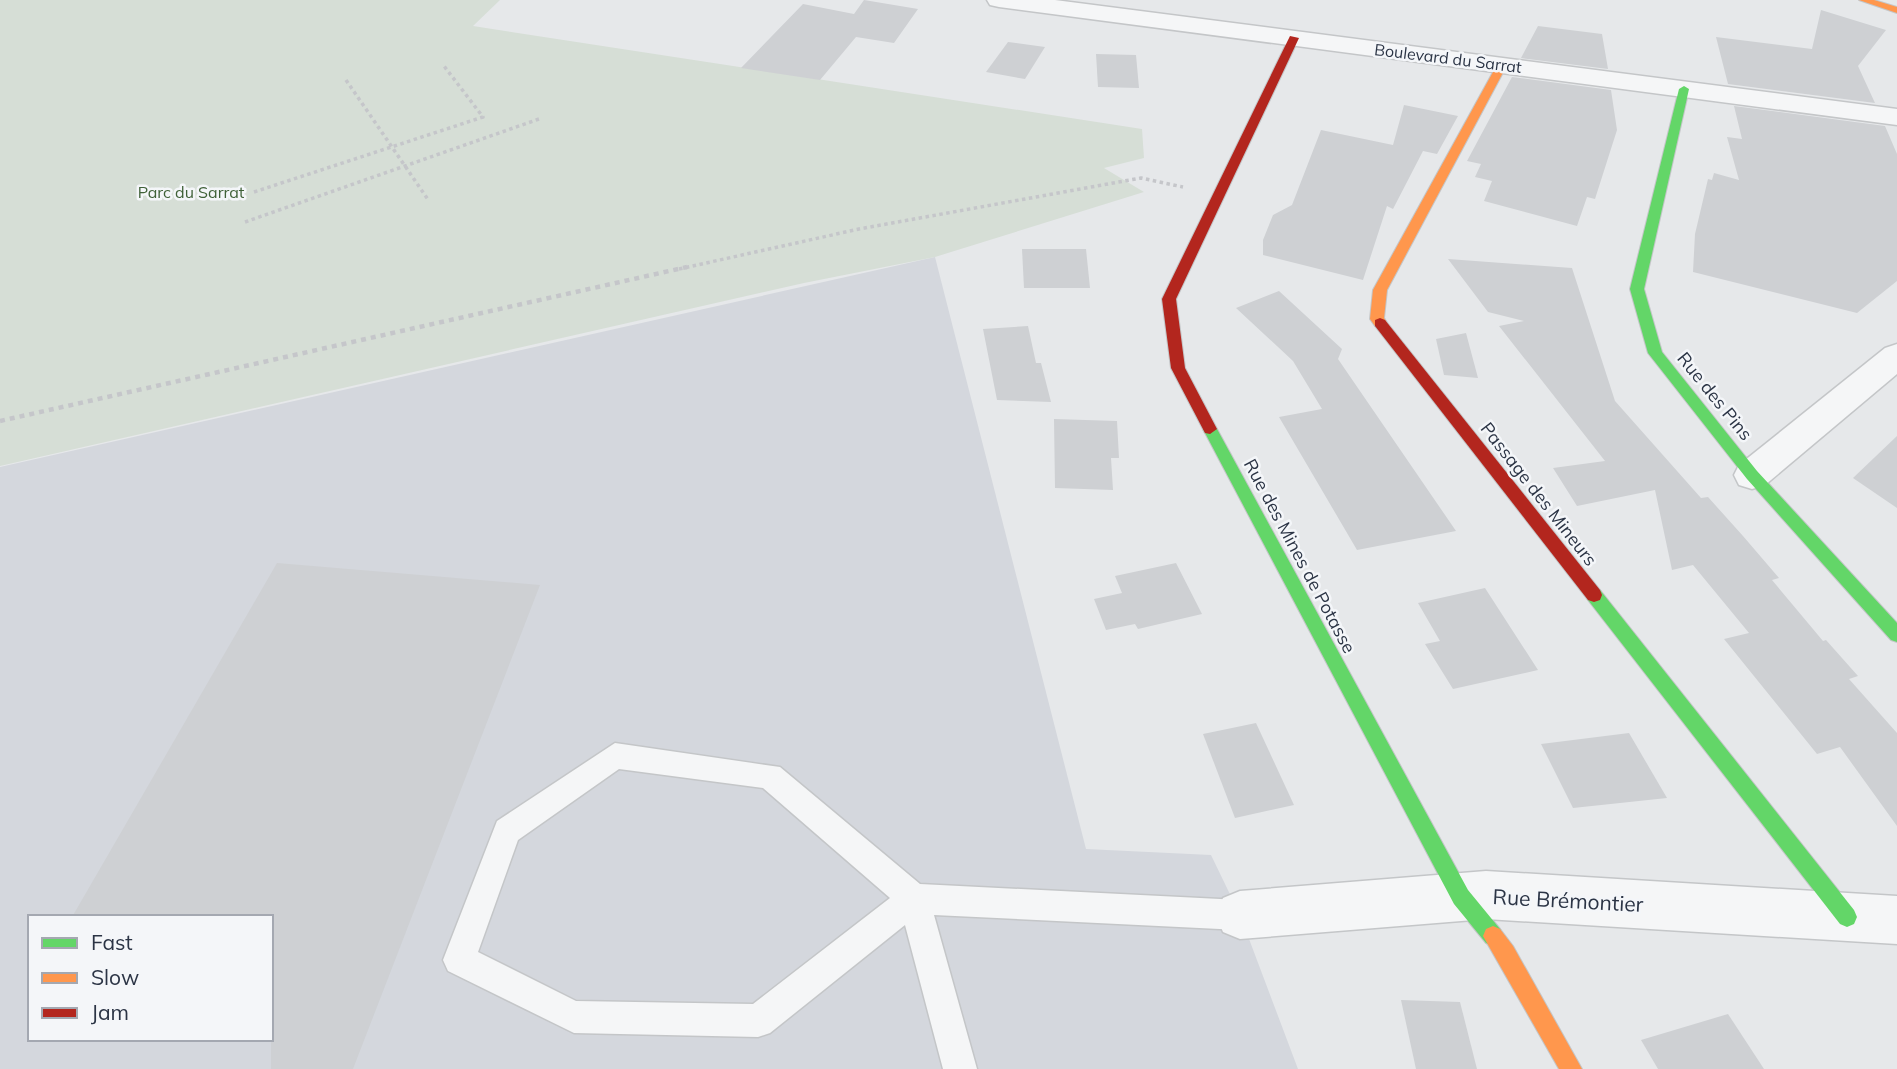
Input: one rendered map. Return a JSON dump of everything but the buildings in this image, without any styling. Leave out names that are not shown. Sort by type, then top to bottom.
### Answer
[{"type":"street","name":"Boulevard du Sarrat","points":[[999,0],[1897,117]]},
{"type":"street","points":[[1864,0],[1897,10]]},
{"type":"street","name":"Rue des Mines de Potasse","points":[[1294,38],[1169,299],[1178,368],[1461,897],[1506,953],[1571,1069]]},
{"type":"street","name":"Passage des Mineurs","points":[[1502,65],[1380,290],[1377,318],[1847,917]]},
{"type":"street","name":"Rue des Pins","points":[[1684,89],[1637,289],[1655,353],[1752,475],[1897,635]]},
{"type":"street","points":[[1752,475],[1897,356]]},
{"type":"street","name":"Rue Brémontier","points":[[1240,915],[1486,895],[1897,920]]},
{"type":"lane","points":[[960,1069],[914,898],[770,776],[615,756],[507,831],[459,960],[574,1017],[758,1021],[914,898],[1240,915]]},
{"type":"path","points":[[254,192],[483,117],[444,66]]},
{"type":"path","points":[[346,80],[429,201]]},
{"type":"path","points":[[245,222],[539,119]]},
{"type":"path","points":[[0,421],[859,229],[1047,193],[1141,178],[1220,194]]},
{"type":"shaded area","points":[[935,257],[1086,849],[1211,855],[1240,915],[1298,1069],[0,1069],[0,467]]},
{"type":"green space","name":"Parc du Sarrat","points":[[0,0],[500,0],[473,26],[1142,129],[1144,158],[1104,168],[1144,192],[935,257],[804,283],[0,466]]},
{"type":"traffic: fast","points":[[1684,89],[1637,289],[1655,353],[1752,475],[1897,635]]},
{"type":"traffic: fast","points":[[1210,429],[1461,897],[1493,936]]},
{"type":"traffic: fast","points":[[1594,595],[1847,917]]},
{"type":"traffic: slow","points":[[1864,0],[1897,10]]},
{"type":"traffic: slow","points":[[1380,323],[1377,319],[1380,290],[1502,65]]},
{"type":"traffic: slow","points":[[1493,936],[1506,953],[1571,1069]]},
{"type":"traffic: jam","points":[[1210,429],[1178,368],[1169,299],[1294,38]]},
{"type":"traffic: jam","points":[[1380,323],[1594,595]]}]
